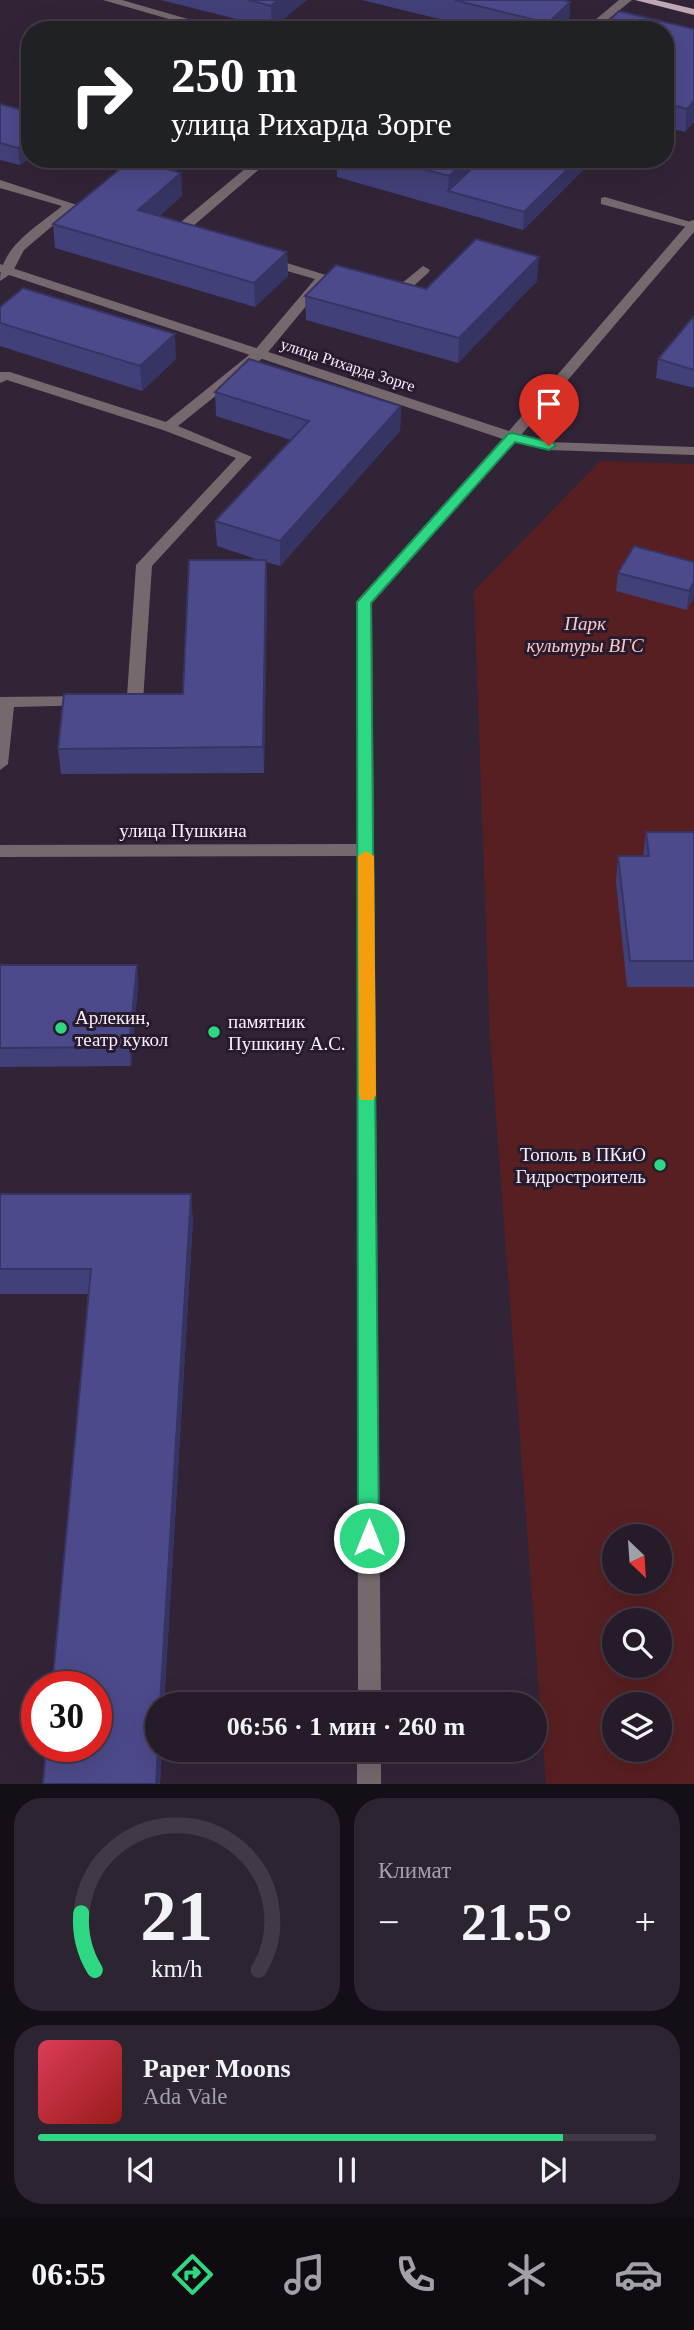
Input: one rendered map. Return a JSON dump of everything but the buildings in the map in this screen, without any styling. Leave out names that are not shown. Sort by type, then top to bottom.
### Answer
[{"type":"main road","points":[[641,0],[694,12]]},
{"type":"street","points":[[109,0],[187,21]]},
{"type":"street","points":[[599,21],[626,0]]},
{"type":"street","points":[[202,242],[175,234],[254,168]]},
{"type":"street","points":[[0,184],[71,205],[19,247],[3,272]]},
{"type":"street","points":[[369,1692],[364,602],[512,437],[693,225],[605,201]]},
{"type":"street","points":[[256,257],[393,297],[424,270]]},
{"type":"street","name":"улица Рихарда Зорге","points":[[3,272],[512,437],[549,446],[694,451]]},
{"type":"street","points":[[168,427],[259,354],[323,277]]},
{"type":"street","points":[[0,379],[5,375],[168,427],[245,457],[144,565],[135,701],[4,701],[0,764]]},
{"type":"street","name":"улица Пушкина","points":[[0,851],[366,850]]},
{"type":"street","points":[[369,1762],[369,1784]]},
{"type":"green space","name":"Парк культуры ВГС","points":[[600,461],[694,464],[694,1784],[546,1784],[547,1692],[539,1692],[490,1036],[474,591]]},
{"type":"slow traffic","points":[[366,856],[367,1095]]},
{"type":"place","name":"Арлекин, театр кукол","points":[[61,1028]]},
{"type":"place","name":"памятник Пушкину А.С.","points":[[214,1032]]},
{"type":"place","name":"Тополь в ПКиО Гидростроитель","points":[[660,1165]]},
{"type":"route","points":[[369,1538],[364,602],[512,437],[549,446]]}]
